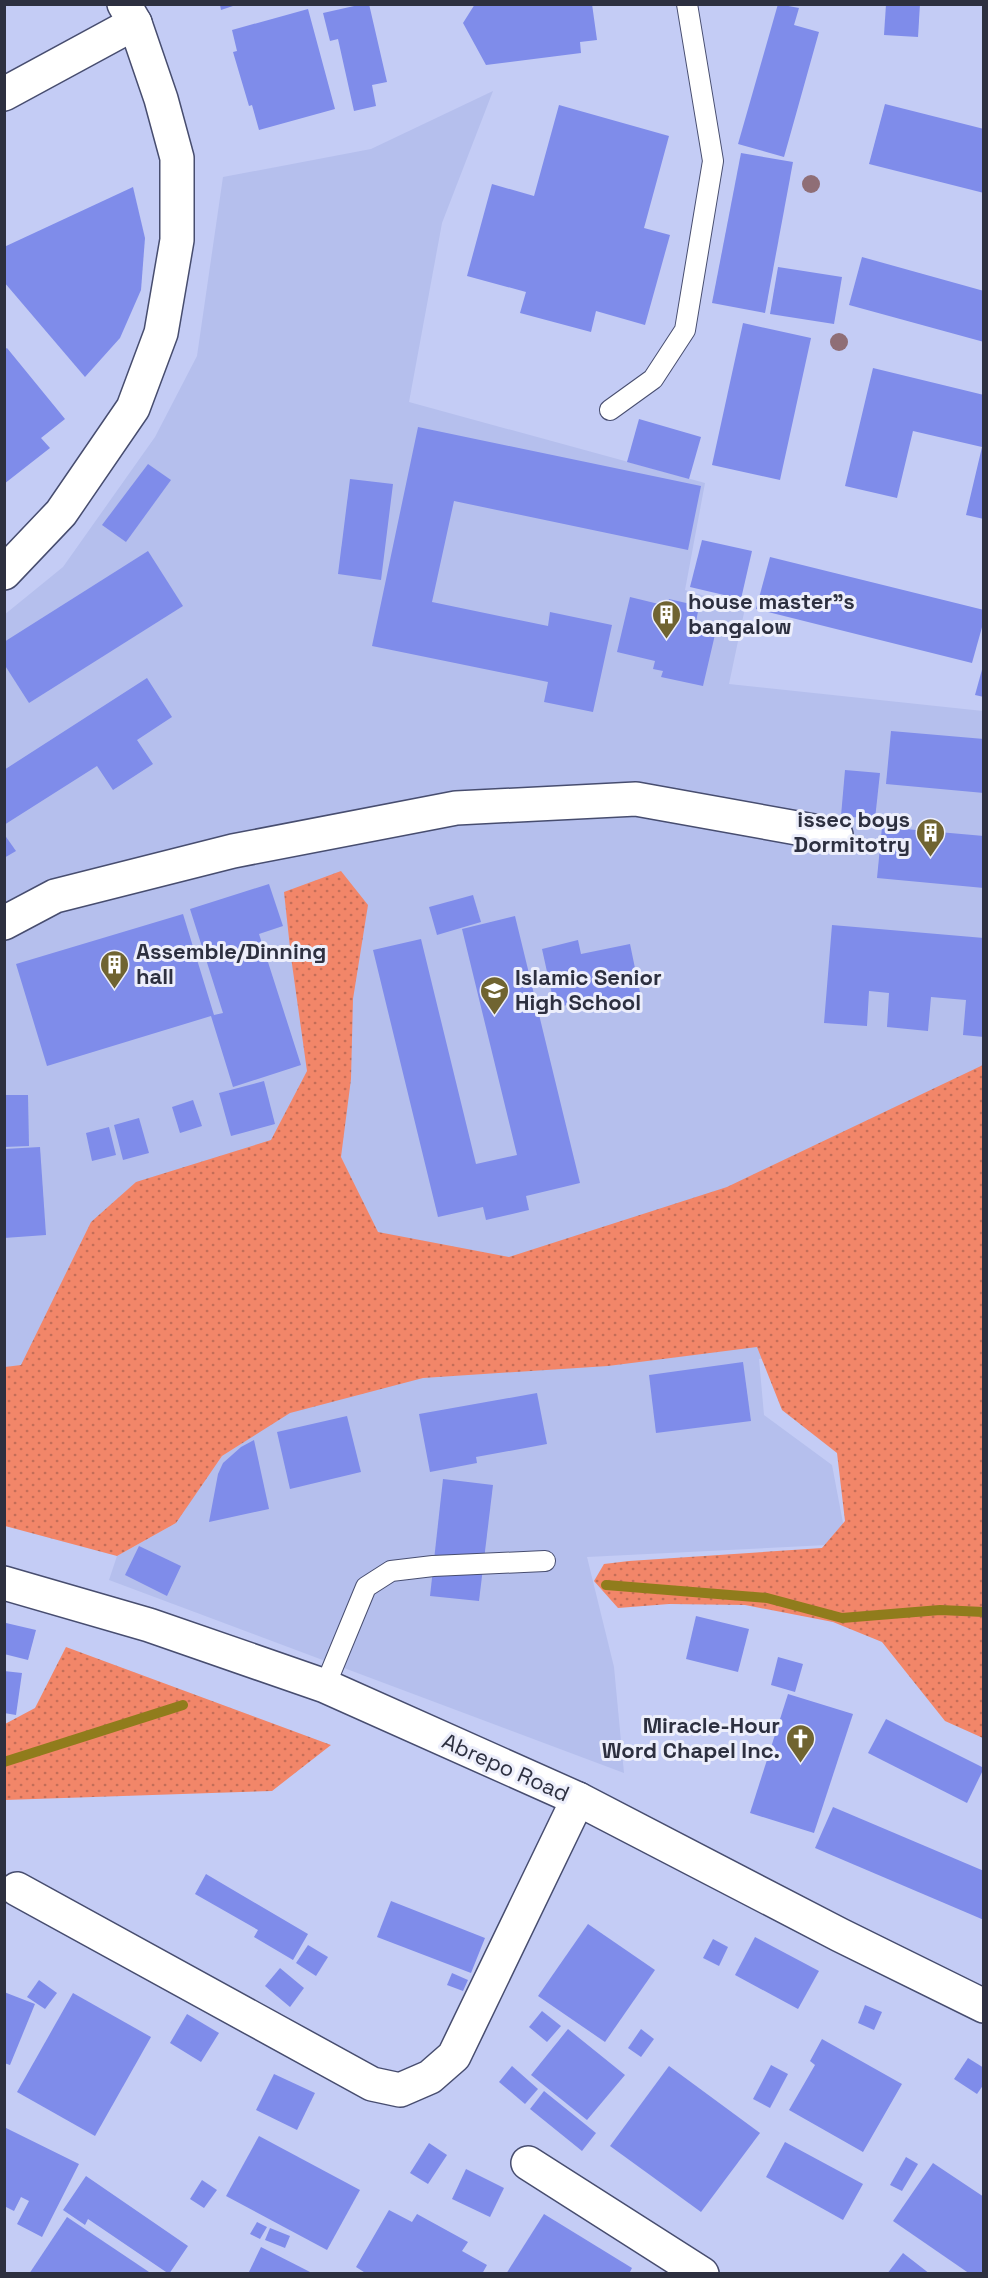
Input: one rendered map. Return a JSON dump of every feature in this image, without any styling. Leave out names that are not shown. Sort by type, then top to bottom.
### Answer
[{"type":"street","points":[[4,94],[129,14],[161,99],[177,158],[177,240],[161,333],[133,408],[61,513],[4,573]]},
{"type":"street","points":[[4,923],[55,896],[77,890],[233,851],[456,808],[636,799],[836,835]]},
{"type":"street","name":"Abrepo Road","points":[[4,1583],[149,1625],[325,1686],[578,1799],[840,1935],[984,2006]]},
{"type":"street","points":[[17,1889],[372,2084],[400,2090],[430,2077],[454,2056],[578,1799]]},
{"type":"street","points":[[528,2163],[702,2274]]},
{"type":"lane","points":[[610,410],[653,379],[686,330],[713,161],[687,4]]},
{"type":"lane","points":[[325,1686],[366,1587],[391,1571],[433,1566],[545,1561]]},
{"type":"shaded area","name":"Islamic Senior High School","points":[[493,91],[442,223],[409,402],[705,483],[685,590],[745,608],[729,684],[983,711],[983,1321],[832,1352],[759,1359],[764,1415],[832,1465],[847,1544],[587,1557],[614,1667],[624,1773],[109,1580],[117,1556],[176,1523],[5,1479],[4,615],[63,567],[155,437],[197,356],[223,177],[371,149]],"holes":[[[250,1438],[222,1456],[208,1476],[223,1447]]]},
{"type":"shaded area","points":[[341,871],[368,905],[353,999],[351,1079],[341,1157],[378,1232],[509,1257],[727,1187],[983,1065],[983,1738],[945,1721],[882,1642],[833,1622],[745,1605],[669,1604],[618,1608],[594,1581],[604,1564],[822,1548],[845,1521],[837,1453],[782,1410],[757,1347],[608,1366],[423,1378],[290,1413],[222,1456],[176,1523],[117,1556],[5,1526],[5,1367],[21,1365],[91,1222],[136,1182],[271,1140],[307,1071],[284,892]]},
{"type":"shaded area","points":[[66,1647],[331,1745],[272,1791],[5,1800],[5,1724],[35,1708]]},
{"type":"building","points":[[369,4],[387,82],[372,85],[376,106],[354,111],[338,39],[330,41],[323,13]]},
{"type":"building","points":[[475,4],[592,4],[597,40],[580,42],[581,53],[486,65],[463,23]]},
{"type":"building","points":[[778,4],[799,8],[794,25],[819,32],[784,157],[738,144]]},
{"type":"building","points":[[886,4],[920,4],[918,37],[884,35]]},
{"type":"building","points":[[220,5],[236,5],[221,10]]},
{"type":"building","points":[[308,9],[335,109],[259,130],[252,105],[249,106],[233,52],[237,51],[232,30]]},
{"type":"building","points":[[885,104],[984,129],[984,193],[869,164]]},
{"type":"building","points":[[559,105],[669,136],[644,228],[670,235],[645,325],[596,311],[591,332],[520,313],[526,292],[467,276],[492,184],[534,196]]},
{"type":"building","points":[[741,153],[793,162],[765,313],[712,303]]},
{"type":"building","points":[[133,187],[145,238],[141,290],[120,338],[85,377],[4,282],[4,247]]},
{"type":"building","points":[[862,257],[984,291],[984,342],[849,305]]},
{"type":"building","points":[[778,267],[842,277],[834,324],[770,314]]},
{"type":"building","points":[[743,323],[811,338],[780,480],[712,465]]},
{"type":"building","points":[[7,348],[65,419],[41,438],[50,448],[4,484],[4,350]]},
{"type":"building","points":[[873,368],[984,395],[984,519],[966,515],[982,447],[913,431],[897,498],[845,486]]},
{"type":"building","points":[[639,419],[701,437],[689,479],[627,462]]},
{"type":"building","points":[[418,427],[701,486],[688,550],[454,501],[432,602],[548,626],[550,612],[612,625],[593,712],[544,702],[548,682],[372,646]]},
{"type":"building","points":[[148,464],[171,480],[126,542],[102,525]]},
{"type":"building","points":[[350,479],[393,484],[381,580],[338,574]]},
{"type":"building","points":[[702,540],[752,551],[741,599],[690,587]]},
{"type":"building","points":[[148,551],[183,606],[29,703],[4,664],[4,642]]},
{"type":"building","points":[[770,557],[984,610],[984,620],[972,663],[756,609]]},
{"type":"building","name":"house master\"s bangalow","points":[[630,597],[667,606],[669,599],[699,606],[696,622],[717,626],[703,686],[661,677],[663,671],[653,669],[655,661],[617,652]]},
{"type":"building","points":[[984,666],[984,697],[975,695]]},
{"type":"building","points":[[147,678],[172,717],[137,740],[153,764],[113,790],[97,766],[4,825],[4,770]]},
{"type":"building","name":"issec boys Dormitotry","points":[[891,731],[984,739],[984,793],[886,784]]},
{"type":"building","points":[[845,770],[880,773],[875,819],[841,816]]},
{"type":"building","name":"issec boys Dormitotry","points":[[882,827],[984,836],[984,888],[877,878]]},
{"type":"building","points":[[4,834],[16,851],[4,858]]},
{"type":"building","points":[[269,884],[283,926],[259,934],[301,1065],[233,1087],[211,1016],[47,1066],[16,964],[183,914],[214,1015],[223,1013],[190,909]]},
{"type":"building","points":[[473,895],[481,922],[437,935],[429,907]]},
{"type":"building","points":[[515,916],[580,1183],[526,1196],[529,1210],[486,1220],[483,1207],[438,1217],[373,950],[421,939],[476,1164],[517,1155],[462,929]]},
{"type":"building","points":[[832,925],[984,938],[984,1037],[963,1035],[966,1000],[931,997],[928,1031],[887,1027],[889,993],[869,991],[867,1026],[824,1023]]},
{"type":"building","points":[[578,940],[581,954],[630,944],[641,997],[573,1013],[571,1004],[555,1008],[542,949]]},
{"type":"building","points":[[264,1081],[275,1124],[231,1136],[219,1093]]},
{"type":"building","points":[[4,1095],[28,1095],[29,1146],[4,1147]]},
{"type":"building","points":[[193,1100],[202,1126],[180,1133],[172,1107]]},
{"type":"building","points":[[139,1118],[149,1153],[123,1160],[114,1125]]},
{"type":"building","points":[[109,1127],[116,1155],[92,1161],[86,1133]]},
{"type":"building","points":[[40,1147],[46,1235],[4,1238],[4,1149]]},
{"type":"building","points":[[743,1362],[751,1421],[656,1433],[649,1375]]},
{"type":"building","points":[[537,1393],[547,1444],[476,1457],[477,1463],[430,1472],[419,1414]]},
{"type":"building","points":[[347,1416],[361,1472],[290,1489],[277,1432]]},
{"type":"building","points":[[254,1440],[269,1509],[209,1522],[218,1474],[223,1463],[241,1447]]},
{"type":"building","points":[[443,1479],[493,1485],[479,1601],[430,1596]]},
{"type":"building","points":[[139,1546],[181,1566],[167,1596],[125,1575]]},
{"type":"building","points":[[696,1616],[749,1629],[738,1672],[686,1659]]},
{"type":"building","points":[[6,1623],[36,1630],[28,1660],[4,1654]]},
{"type":"building","points":[[778,1657],[803,1664],[795,1692],[771,1685]]},
{"type":"building","points":[[4,1671],[22,1673],[16,1715],[4,1713]]},
{"type":"building","name":"Miracle-Hour Word Chapel Inc.","points":[[788,1694],[853,1714],[814,1833],[750,1813]]},
{"type":"building","points":[[886,1719],[984,1768],[967,1803],[868,1753]]},
{"type":"building","points":[[833,1807],[984,1871],[984,1920],[815,1848]]},
{"type":"building","points":[[206,1874],[308,1934],[293,1960],[254,1937],[258,1930],[195,1894]]},
{"type":"building","points":[[391,1901],[485,1938],[471,1973],[377,1937]]},
{"type":"building","points":[[588,1924],[655,1970],[605,2042],[538,1996]]},
{"type":"building","points":[[755,1937],[819,1971],[798,2009],[735,1975]]},
{"type":"building","points":[[713,1939],[728,1947],[719,1966],[703,1958]]},
{"type":"building","points":[[308,1945],[328,1957],[316,1976],[296,1963]]},
{"type":"building","points":[[280,1968],[304,1988],[290,2007],[265,1986]]},
{"type":"building","points":[[452,1973],[468,1980],[463,1991],[447,1985]]},
{"type":"building","points":[[39,1980],[57,1993],[45,2009],[27,1997]]},
{"type":"building","points":[[4,1992],[35,2004],[10,2065],[4,2063]]},
{"type":"building","points":[[73,1993],[151,2037],[95,2136],[17,2092]]},
{"type":"building","points":[[865,2005],[882,2012],[874,2030],[858,2023]]},
{"type":"building","points":[[542,2011],[561,2026],[547,2042],[529,2027]]},
{"type":"building","points":[[187,2014],[219,2033],[201,2062],[170,2043]]},
{"type":"building","points":[[568,2029],[625,2075],[587,2120],[531,2075]]},
{"type":"building","points":[[641,2029],[654,2039],[641,2057],[628,2048]]},
{"type":"building","points":[[822,2039],[902,2084],[863,2152],[789,2110],[815,2065],[810,2061]]},
{"type":"building","points":[[968,2058],[984,2068],[984,2084],[977,2094],[954,2079]]},
{"type":"building","points":[[771,2065],[788,2074],[770,2108],[753,2099]]},
{"type":"building","points":[[512,2066],[538,2089],[525,2104],[499,2082]]},
{"type":"building","points":[[669,2066],[760,2133],[701,2212],[610,2146]]},
{"type":"building","points":[[274,2074],[315,2093],[297,2130],[256,2110]]},
{"type":"building","points":[[544,2091],[596,2133],[582,2151],[530,2109]]},
{"type":"building","points":[[4,2127],[79,2164],[42,2237],[17,2224],[29,2201],[21,2197],[14,2211],[4,2206]]},
{"type":"building","points":[[259,2136],[360,2190],[327,2250],[226,2196]]},
{"type":"building","points":[[785,2142],[863,2184],[843,2220],[766,2177]]},
{"type":"building","points":[[429,2143],[447,2155],[428,2184],[410,2173]]},
{"type":"building","points":[[906,2157],[918,2164],[902,2191],[890,2185]]},
{"type":"building","points":[[933,2163],[984,2197],[984,2274],[970,2274],[893,2221]]},
{"type":"building","points":[[466,2169],[504,2188],[490,2217],[452,2199]]},
{"type":"building","points":[[86,2176],[188,2246],[169,2274],[88,2219],[85,2225],[63,2210]]},
{"type":"building","points":[[202,2180],[217,2190],[204,2208],[190,2199]]},
{"type":"building","points":[[389,2210],[412,2222],[417,2214],[468,2242],[462,2251],[487,2265],[482,2274],[367,2274],[356,2267]]},
{"type":"building","points":[[544,2214],[632,2268],[629,2274],[506,2274]]},
{"type":"building","points":[[67,2217],[152,2274],[29,2274]]},
{"type":"building","points":[[257,2222],[267,2227],[260,2239],[250,2234]]},
{"type":"building","points":[[270,2228],[290,2236],[285,2248],[265,2240]]},
{"type":"building","points":[[261,2247],[314,2274],[248,2274]]},
{"type":"building","points":[[903,2253],[930,2274],[887,2274]]},
{"type":"waterway","points":[[606,1585],[767,1598],[842,1618],[940,1610],[984,1612]]},
{"type":"waterway","points":[[4,1762],[183,1705]]},
{"type":"place","name":"house master\"s bangalow","points":[[667,640]]},
{"type":"place","name":"issec boys Dormitotry","points":[[931,858]]},
{"type":"place","name":"Assemble/Dinning hall","points":[[115,990]]},
{"type":"place","name":"Islamic Senior High School","points":[[494,1016]]},
{"type":"place","name":"Miracle-Hour Word Chapel Inc.","points":[[801,1764]]}]
